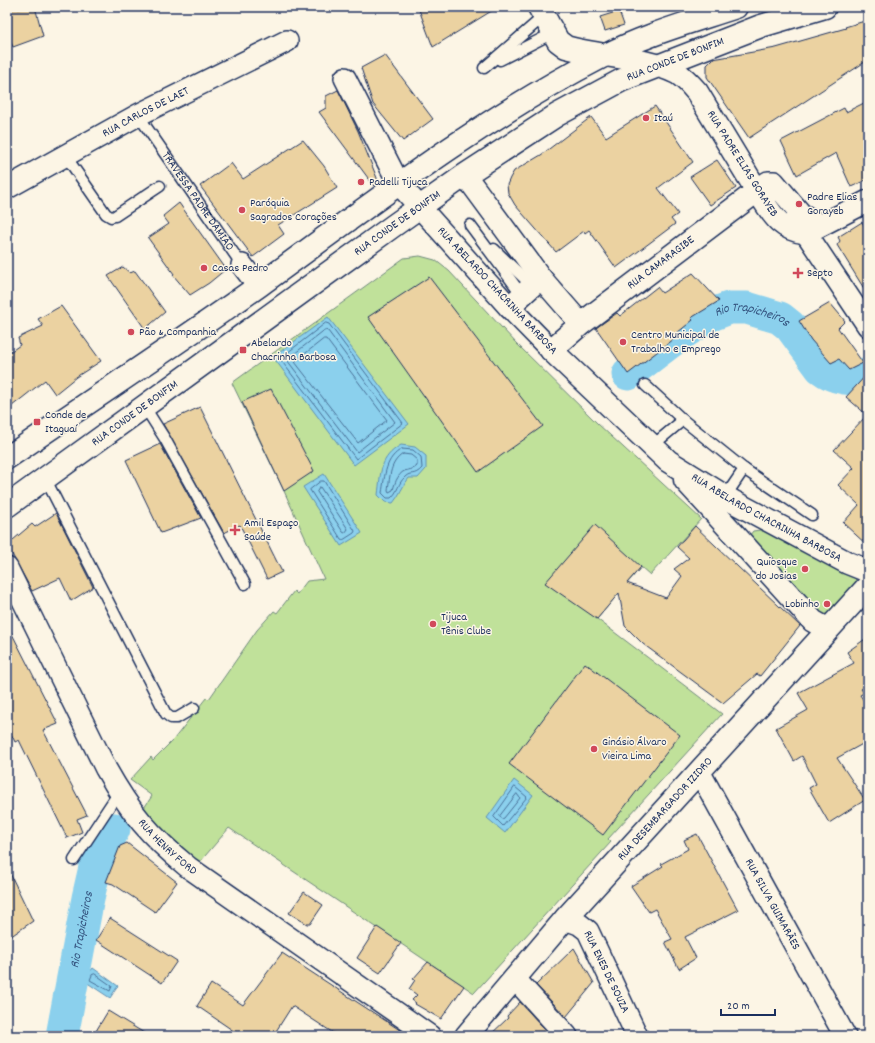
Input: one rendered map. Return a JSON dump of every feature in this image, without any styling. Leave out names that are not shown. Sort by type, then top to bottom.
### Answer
[{"type":"main road","points":[[7,458],[258,286],[399,184],[497,119],[604,56],[663,32],[736,7]]},
{"type":"main road","name":"RUA CONDE DE BONFIM","points":[[7,506],[465,175],[557,115],[622,80],[760,26],[825,7]]},
{"type":"main road","name":"RUA PADRE ELIAS GORAYEB","points":[[545,19],[558,41],[566,47],[657,66],[677,74],[688,81],[765,186]]},
{"type":"main road","name":"RUA CAMARAGIBE","points":[[551,350],[581,324],[765,186]]},
{"type":"main road","name":"RUA ABELARDO CHACRINHA BARBOSA","points":[[551,350],[668,461],[802,609],[814,621],[827,629]]},
{"type":"main road","name":"RUA ABELARDO CHACRINHA BARBOSA","points":[[668,461],[725,497],[848,564],[868,571]]},
{"type":"main road","name":"RUA DESEMBARGADOR IZIDRO","points":[[466,1036],[565,919],[700,773],[827,629],[868,586]]},
{"type":"street","name":"RUA CARLOS DE LAET","points":[[7,188],[138,115],[287,41]]},
{"type":"street","name":"RUA ABELARDO CHACRINHA BARBOSA","points":[[344,78],[399,184],[420,209],[526,292],[581,324]]},
{"type":"street","name":"RUA ABELARDO CHACRINHA BARBOSA","points":[[465,175],[526,292],[551,350]]},
{"type":"street","name":"RUA PADRE ELIAS GORAYEB","points":[[765,186],[780,224],[792,231],[813,229]]},
{"type":"street","points":[[868,201],[813,229],[868,326]]},
{"type":"street","name":"TRAVESSA PADRE DAMIÃO","points":[[242,265],[258,286]]},
{"type":"street","name":"RUA HENRY FORD","points":[[7,568],[119,792],[146,830],[163,847],[188,867],[430,1036]]},
{"type":"street","name":"RUA SILVA GUIMARÃES","points":[[700,773],[845,1036]]},
{"type":"street","name":"RUA ENES DE SOUZA","points":[[565,919],[583,926],[588,931],[637,1036]]},
{"type":"street","points":[[515,979],[567,1036]]},
{"type":"lane","points":[[545,19],[484,68],[545,19]]},
{"type":"lane","name":"TRAVESSA PADRE DAMIÃO","points":[[138,115],[242,265]]},
{"type":"lane","points":[[65,155],[106,214],[111,217],[115,216],[160,186]]},
{"type":"lane","points":[[526,292],[470,225],[526,292]]},
{"type":"lane","points":[[645,386],[683,420],[744,469],[812,515]]},
{"type":"lane","points":[[144,406],[165,439],[245,584]]},
{"type":"lane","points":[[652,446],[683,420]]},
{"type":"lane","points":[[725,497],[744,469]]},
{"type":"lane","points":[[45,478],[166,714],[171,718],[177,718],[194,708]]},
{"type":"lane","points":[[74,860],[119,792]]},
{"type":"green space","name":"Tijuca Tênis Clube","points":[[420,256],[435,260],[449,271],[516,343],[598,424],[701,519],[650,575],[641,567],[597,619],[722,714],[608,839],[611,842],[474,993],[229,828],[199,863],[140,814],[152,796],[130,780],[151,757],[153,760],[174,739],[206,698],[209,699],[257,630],[274,611],[277,613],[294,591],[297,594],[307,581],[324,579],[232,383],[404,258]]},
{"type":"green space","points":[[760,530],[772,532],[855,574],[856,586],[828,615],[820,614],[749,536],[753,531]]},
{"type":"water","points":[[328,317],[409,424],[354,465],[273,357]]},
{"type":"water","points":[[401,445],[415,447],[426,456],[426,469],[418,478],[409,478],[393,503],[385,502],[378,495],[382,466],[389,455]]},
{"type":"water","points":[[324,474],[362,533],[341,546],[303,487]]},
{"type":"water","points":[[514,780],[533,795],[505,833],[487,818]]},
{"type":"water","points":[[93,968],[118,986],[110,998],[83,980]]},
{"type":"building","points":[[7,7],[16,7],[18,9],[35,7],[43,36],[13,47],[7,34]]},
{"type":"building","points":[[418,7],[498,7],[433,47]]},
{"type":"building","points":[[619,11],[624,25],[605,31],[600,17]]},
{"type":"building","points":[[868,20],[868,60],[749,138],[707,77],[707,65],[713,59],[776,48],[846,28],[845,27]]},
{"type":"building","points":[[385,55],[433,119],[403,141],[373,104],[361,68]]},
{"type":"building","points":[[338,90],[358,131],[379,183],[374,186],[319,112],[326,108],[326,96]]},
{"type":"building","points":[[868,101],[868,179],[851,187],[836,153],[797,175],[781,141],[844,108],[846,112]]},
{"type":"building","points":[[655,106],[693,162],[658,188],[678,214],[671,219],[675,224],[616,268],[589,230],[585,233],[584,231],[556,252],[515,205],[508,193],[507,185],[514,171],[541,155],[591,117],[606,137]]},
{"type":"building","points":[[303,140],[324,166],[337,188],[278,225],[284,234],[253,257],[200,186],[231,163],[243,179]]},
{"type":"building","points":[[717,160],[736,188],[710,205],[690,177]]},
{"type":"building","points":[[179,203],[226,269],[209,283],[190,295],[173,275],[174,274],[148,238],[169,224],[163,216]]},
{"type":"building","points":[[862,222],[868,232],[868,295],[837,245],[840,241],[838,237]]},
{"type":"building","points":[[123,267],[130,273],[135,271],[165,312],[145,329],[108,276]]},
{"type":"building","points":[[693,273],[719,301],[691,318],[693,320],[672,337],[674,339],[628,374],[596,328],[617,313],[620,316],[657,287],[662,293]]},
{"type":"building","points":[[429,277],[543,426],[478,472],[368,317]]},
{"type":"building","points":[[830,303],[845,321],[838,328],[863,363],[849,370],[839,359],[831,363],[811,340],[799,321]]},
{"type":"building","points":[[61,306],[101,361],[76,377],[55,394],[45,380],[7,410],[7,354],[20,345],[18,338],[43,326],[38,319]]},
{"type":"building","points":[[868,373],[868,546],[843,523],[859,505],[838,485],[854,468],[834,450],[867,415],[846,397]]},
{"type":"building","points":[[271,389],[314,471],[284,491],[242,402]]},
{"type":"building","points":[[200,407],[282,572],[267,579],[240,525],[224,533],[163,424]]},
{"type":"building","points":[[160,444],[201,518],[161,533],[126,460]]},
{"type":"building","points":[[56,513],[93,587],[71,601],[60,578],[32,591],[7,545],[32,524],[35,527]]},
{"type":"building","points":[[595,525],[641,567],[627,583],[666,598],[682,576],[674,569],[689,558],[677,547],[695,526],[800,626],[760,676],[757,674],[723,703],[643,644],[625,626],[619,593],[597,619],[545,583]]},
{"type":"building","points":[[7,624],[58,724],[43,730],[87,815],[77,819],[82,832],[67,838],[19,740],[15,742],[7,725]]},
{"type":"building","points":[[868,637],[868,689],[866,686],[861,689],[864,693],[860,695],[868,707],[868,741],[837,758],[865,800],[829,823],[809,788],[816,784],[802,756],[794,761],[776,728],[808,710],[798,693],[854,663],[847,652]]},
{"type":"building","name":"Ginásio Álvaro Vieira Lima","points":[[585,663],[680,735],[603,835],[509,764]]},
{"type":"building","points":[[697,834],[738,910],[685,937],[696,958],[679,969],[665,942],[672,939],[655,909],[649,912],[631,886],[663,866],[661,864],[688,849],[684,840]]},
{"type":"building","points":[[127,843],[177,882],[155,912],[113,884],[106,882],[120,846]]},
{"type":"building","points":[[7,867],[33,921],[7,939]]},
{"type":"building","points":[[304,892],[323,905],[310,924],[307,924],[289,913]]},
{"type":"building","points":[[110,918],[177,961],[162,983],[96,940]]},
{"type":"building","points":[[377,927],[401,943],[380,973],[357,958]]},
{"type":"building","points":[[574,948],[594,983],[566,1017],[536,985]]},
{"type":"building","points":[[282,953],[409,1036],[338,1036],[292,1006],[273,1036],[241,1036],[197,1006],[211,984],[243,1005]]},
{"type":"building","points":[[428,962],[464,986],[441,1019],[415,1004],[416,1003],[412,1000],[417,995],[409,989],[415,980],[413,979]]},
{"type":"building","points":[[520,1002],[551,1036],[489,1036],[508,1018],[507,1016]]},
{"type":"building","points":[[108,1011],[149,1036],[93,1036]]},
{"type":"waterway","name":"Rio Trapicheiros","points":[[628,374],[674,339],[711,315],[729,308],[747,308],[780,318],[790,326],[821,368],[838,377],[856,378],[868,373]]},
{"type":"waterway","name":"Rio Trapicheiros","points":[[62,1036],[96,863],[114,829]]},
{"type":"place","name":"Itaú","points":[[646,118]]},
{"type":"place","name":"Padelli Tijuca","points":[[361,182]]},
{"type":"place","name":"Padre Elias Gorayeb","points":[[799,204]]},
{"type":"place","name":"Paróquia Sagrados Corações","points":[[242,210]]},
{"type":"place","name":"Casas Pedro","points":[[204,268]]},
{"type":"place","name":"Septo","points":[[798,273]]},
{"type":"place","name":"Pão & Companhia","points":[[131,332]]},
{"type":"place","name":"Centro Municipal de Trabalho e Emprego","points":[[623,342]]},
{"type":"place","name":"Abelardo Chacrinha Barbosa","points":[[243,350]]},
{"type":"place","name":"Conde de Itaguaí","points":[[37,422]]},
{"type":"place","name":"Amil Espaço Saúde","points":[[235,530]]},
{"type":"place","name":"Quiosque do Josias","points":[[805,569]]},
{"type":"place","name":"Lobinho","points":[[827,604]]},
{"type":"place","name":"Tijuca Tênis Clube","points":[[433,624]]},
{"type":"place","name":"Ginásio Álvaro Vieira Lima","points":[[594,749]]}]
